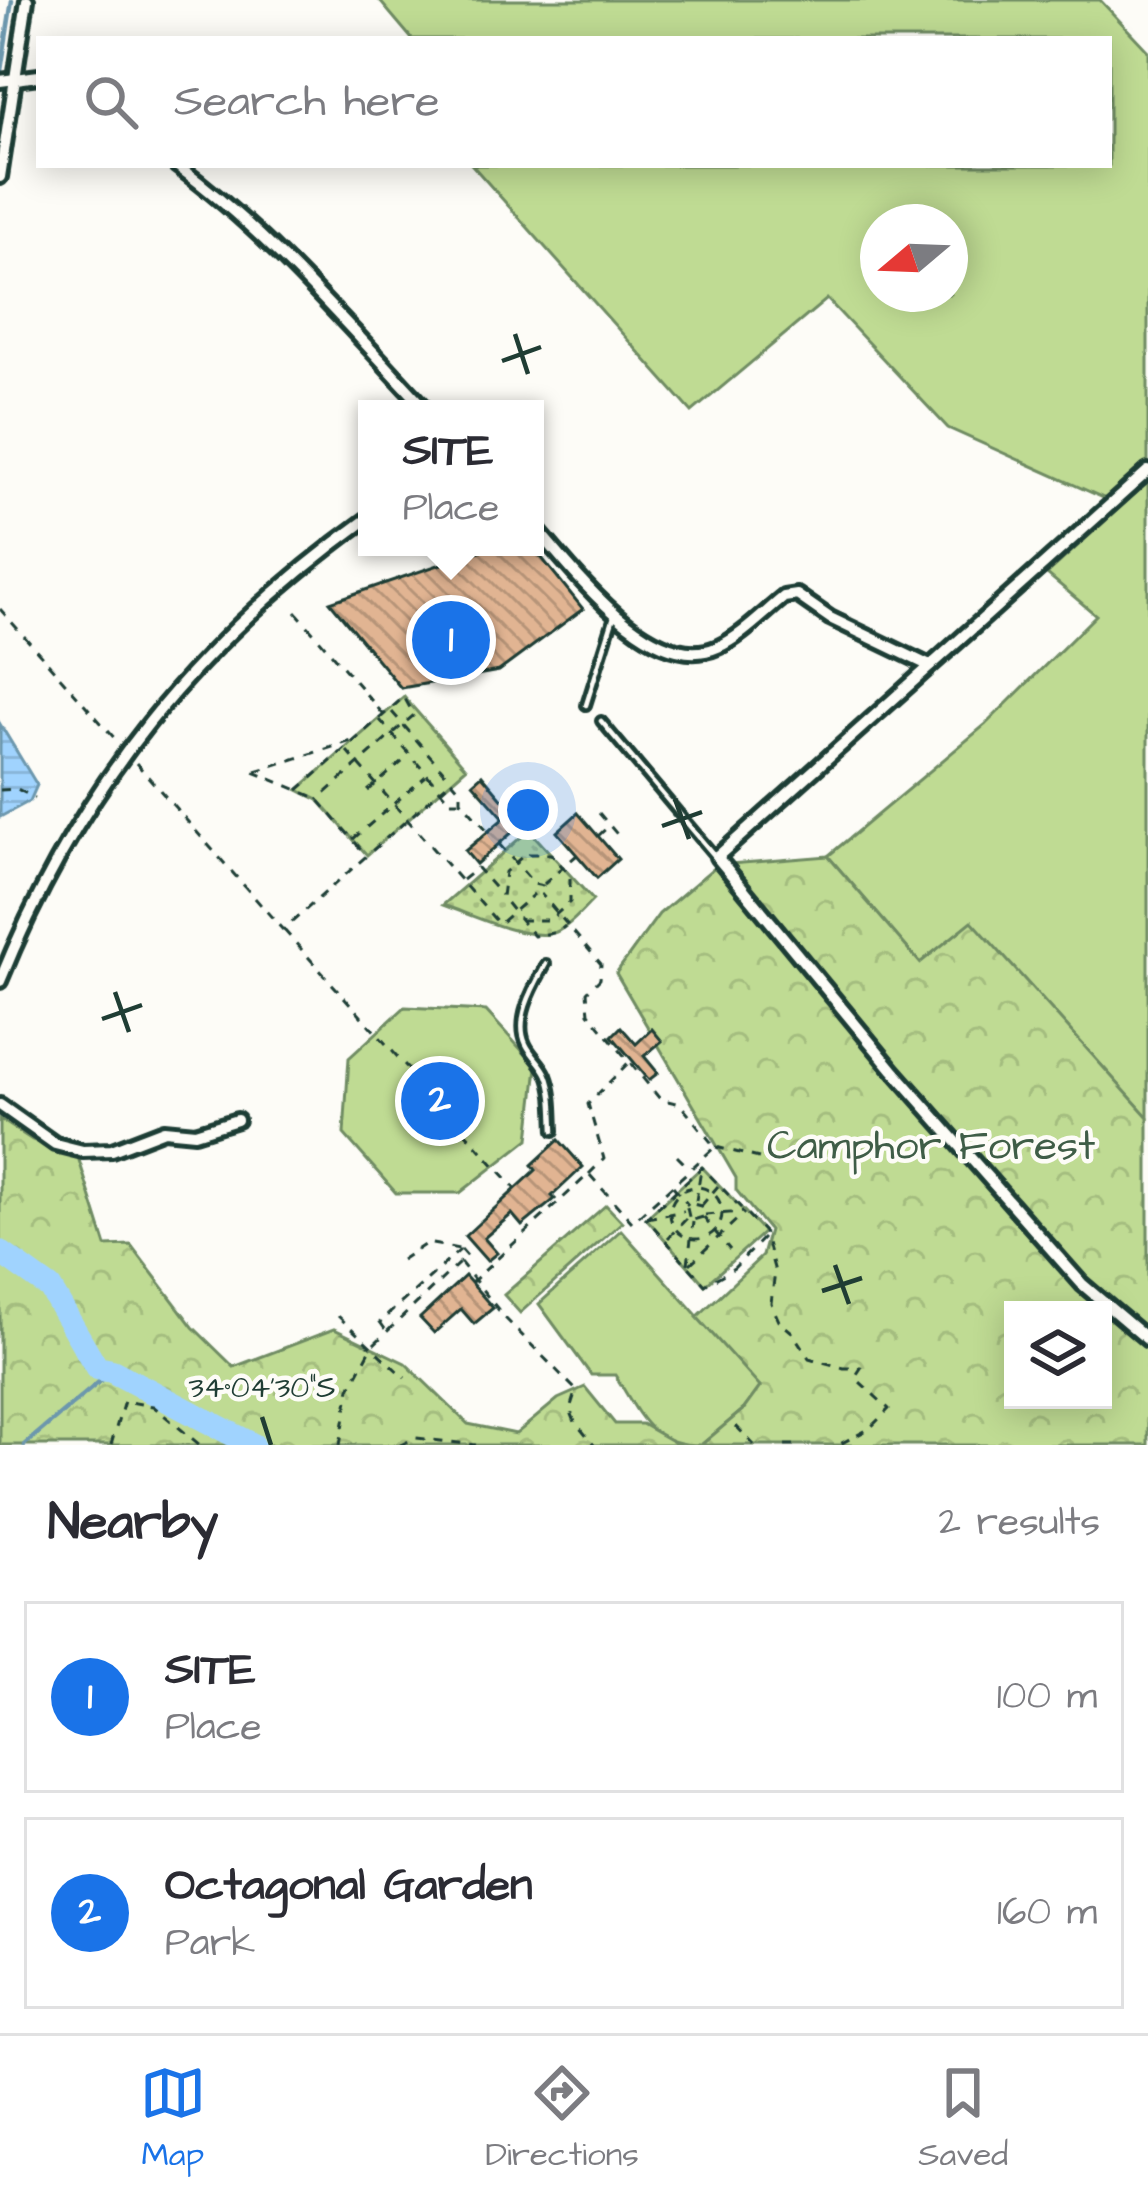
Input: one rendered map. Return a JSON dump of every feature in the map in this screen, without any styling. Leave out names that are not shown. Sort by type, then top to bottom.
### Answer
[{"type":"street","points":[[0,177],[27,0]]},
{"type":"street","points":[[0,81],[36,76]]},
{"type":"street","points":[[180,168],[230,205],[270,244],[417,400]]},
{"type":"street","points":[[1148,471],[717,857],[893,1070],[1082,1284],[1148,1340]]},
{"type":"street","points":[[0,981],[50,868],[161,705],[226,635],[316,555],[358,525]]},
{"type":"street","points":[[544,537],[632,629],[661,644],[702,652],[722,646],[784,597],[797,595],[830,618],[930,666]]},
{"type":"street","points":[[0,1105],[55,1144],[83,1151],[112,1150],[164,1130],[195,1133],[236,1120]]},
{"type":"lane","points":[[586,705],[615,613]]},
{"type":"lane","points":[[601,721],[717,857]]},
{"type":"lane","points":[[546,964],[521,1029],[552,1091],[554,1131]]},
{"type":"path","points":[[0,609],[514,1188]]},
{"type":"path","points":[[296,612],[415,761],[450,801],[461,801]]},
{"type":"path","points":[[298,790],[404,698],[416,713],[318,800]]},
{"type":"path","points":[[391,710],[461,791],[461,801],[488,831]]},
{"type":"path","points":[[421,745],[431,736]]},
{"type":"path","points":[[357,739],[254,772],[318,800],[367,855]]},
{"type":"path","points":[[405,748],[416,739]]},
{"type":"path","points":[[346,749],[499,924],[534,894],[542,894]]},
{"type":"path","points":[[415,761],[426,751]]},
{"type":"path","points":[[368,791],[410,755]]},
{"type":"path","points":[[439,765],[448,757]]},
{"type":"path","points":[[353,839],[428,775]]},
{"type":"path","points":[[283,929],[452,780]]},
{"type":"path","points":[[0,790],[17,789],[35,798]]},
{"type":"path","points":[[599,813],[621,839]]},
{"type":"path","points":[[598,836],[609,825]]},
{"type":"path","points":[[499,844],[534,884],[543,886]]},
{"type":"path","points":[[502,897],[505,872],[525,854],[551,854],[570,875],[571,902],[550,920],[520,920]]},
{"type":"path","points":[[577,855],[543,886],[542,894],[601,964],[600,979],[586,992],[589,1013],[660,1099],[680,1104],[715,1147],[759,1158]]},
{"type":"path","points":[[461,881],[477,868],[534,936],[557,932],[567,924]]},
{"type":"path","points":[[534,884],[534,894]]},
{"type":"path","points":[[473,1281],[604,1159],[588,1104],[631,1061]]},
{"type":"path","points":[[715,1147],[690,1169],[676,1190],[670,1214],[676,1230],[691,1240],[717,1234]]},
{"type":"path","points":[[677,1156],[690,1169]]},
{"type":"path","points":[[702,1167],[764,1232],[775,1271],[771,1303],[779,1321],[809,1358],[844,1369],[861,1368],[856,1374],[860,1382],[889,1409],[869,1429],[838,1445]]},
{"type":"path","points":[[688,1266],[690,1220],[702,1167]]},
{"type":"path","points":[[646,1218],[702,1167]]},
{"type":"path","points":[[589,1174],[632,1222],[676,1190],[698,1186],[712,1192],[723,1213],[717,1234]]},
{"type":"path","points":[[646,1218],[693,1207],[719,1185]]},
{"type":"path","points":[[676,1190],[730,1250]]},
{"type":"path","points":[[665,1240],[690,1220],[745,1212]]},
{"type":"path","points":[[688,1266],[745,1212]]},
{"type":"path","points":[[646,1218],[705,1285],[764,1238]]},
{"type":"path","points":[[340,1445],[350,1388],[373,1345],[467,1256],[461,1249],[428,1243],[401,1260]]},
{"type":"path","points":[[386,1330],[380,1322],[461,1249]]},
{"type":"path","points":[[460,1262],[505,1318],[577,1390],[569,1409],[595,1445]]},
{"type":"path","points":[[426,1280],[433,1287]]},
{"type":"path","points":[[338,1316],[405,1378]]},
{"type":"path","points":[[111,1445],[124,1401],[153,1406],[200,1445]]},
{"type":"path","points":[[736,1426],[754,1445]]},
{"type":"path","points":[[400,1445],[416,1438],[476,1445]]},
{"type":"path","points":[[785,1445],[800,1445]]},
{"type":"green space","points":[[379,0],[1100,0],[1148,51],[1148,463],[1108,500],[948,428],[827,299],[692,412],[475,168],[1112,168],[1112,36],[409,36]]},
{"type":"green space","points":[[1148,482],[1148,1117],[972,922],[920,963],[828,856],[985,725],[1096,615],[1047,574]]},
{"type":"green space","points":[[404,697],[466,768],[367,855],[318,800],[298,790]]},
{"type":"green space","points":[[529,830],[593,900],[571,922],[556,932],[531,934],[443,905]]},
{"type":"green space","name":"Camphor Forest","points":[[828,856],[920,963],[972,921],[1148,1117],[1148,1445],[701,1445],[744,1409],[760,1387],[697,1317],[762,1256],[769,1230],[736,1190],[736,1178],[616,973],[659,914],[717,865]]},
{"type":"green space","points":[[405,1007],[486,1011],[537,1067],[529,1139],[460,1193],[396,1193],[344,1134],[349,1058]]},
{"type":"green space","points":[[0,1119],[32,1140],[78,1157],[106,1246],[131,1245],[193,1327],[234,1367],[334,1329],[405,1363],[468,1424],[516,1434],[558,1399],[585,1387],[615,1424],[642,1424],[679,1445],[0,1445]]},
{"type":"green space","points":[[702,1167],[764,1232],[705,1285],[646,1218]]},
{"type":"green space","points":[[606,1205],[622,1222],[520,1313],[504,1295]]},
{"type":"green space","points":[[621,1230],[761,1387],[744,1409],[701,1445],[683,1444],[657,1433],[615,1375],[591,1375],[539,1304]]},
{"type":"water","points":[[0,724],[37,785],[30,801],[0,817]]},
{"type":"building","points":[[465,556],[540,556],[583,609],[499,671],[401,688],[330,602]]},
{"type":"building","points":[[482,775],[523,823],[476,864],[465,851],[504,818],[473,783]]},
{"type":"building","points":[[578,813],[618,859],[597,878],[557,832]]},
{"type":"building","points":[[621,1027],[636,1044],[652,1029],[662,1041],[644,1056],[658,1073],[649,1080],[612,1036]]},
{"type":"building","points":[[559,1140],[583,1167],[522,1226],[512,1214],[484,1238],[497,1253],[487,1261],[465,1236],[536,1170],[532,1165]]},
{"type":"building","points":[[465,1276],[493,1308],[474,1324],[461,1309],[434,1333],[420,1318]]},
{"type":"waterway","points":[[0,77],[12,0]]},
{"type":"waterway","points":[[0,1252],[50,1288],[97,1368],[112,1371],[253,1445]]},
{"type":"waterway","points":[[24,1445],[112,1371]]},
{"type":"place","name":"SITE","points":[[451,640]]},
{"type":"place","name":"Octagonal Garden","points":[[440,1101]]}]
